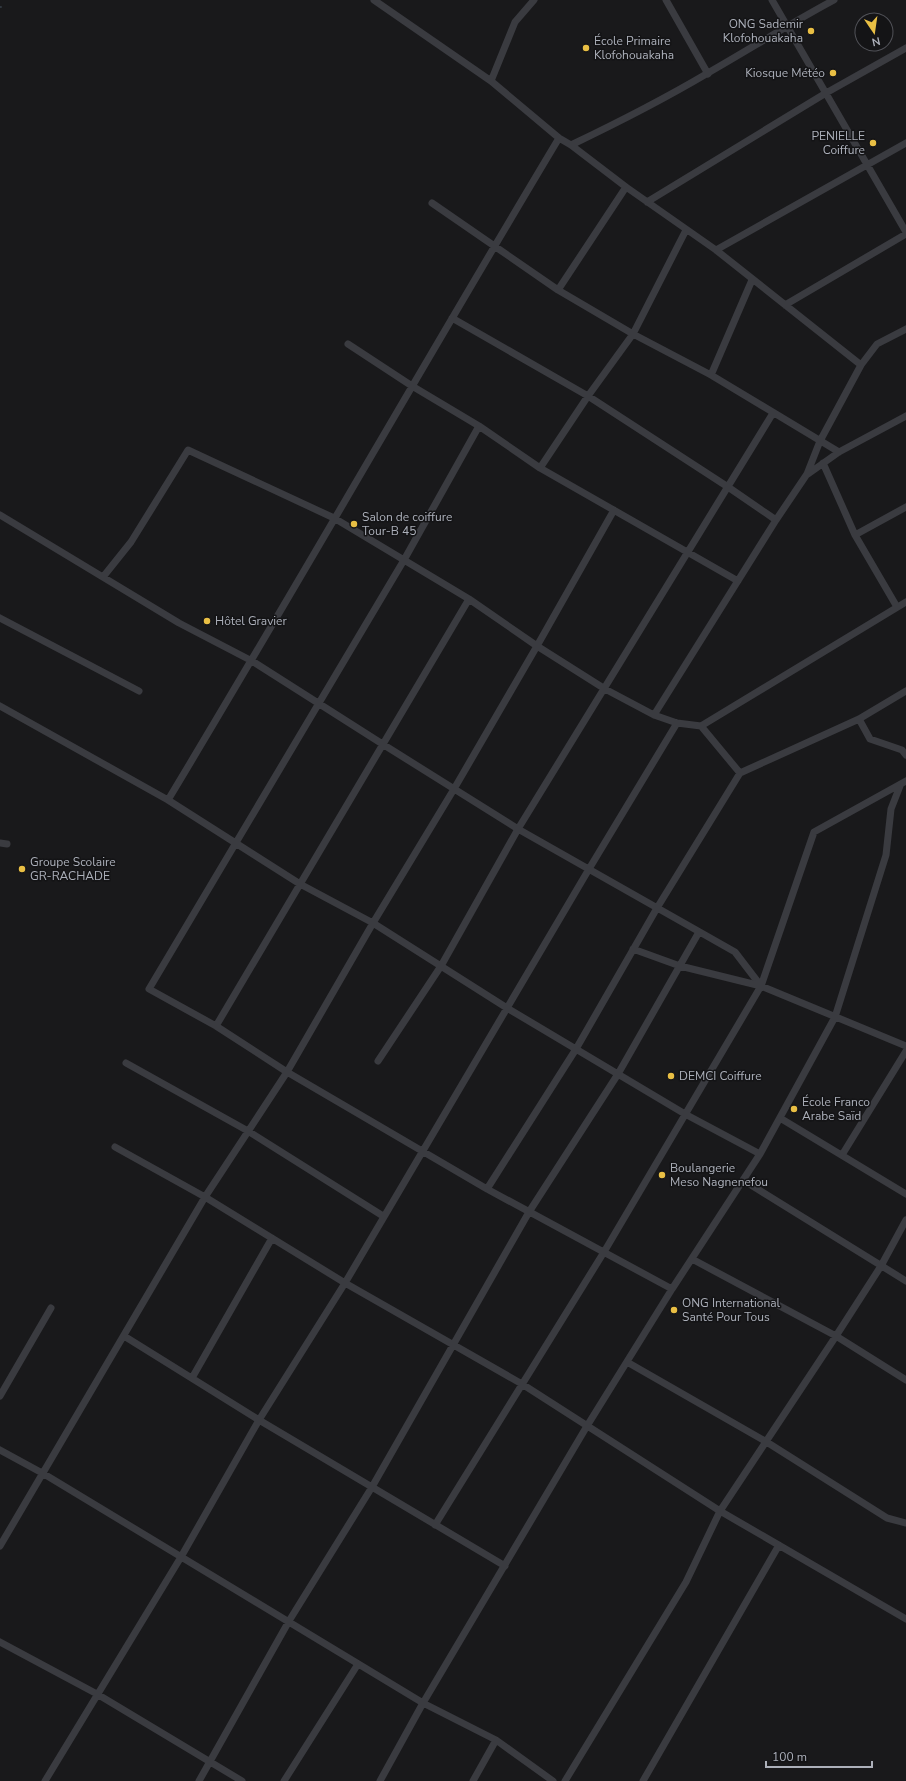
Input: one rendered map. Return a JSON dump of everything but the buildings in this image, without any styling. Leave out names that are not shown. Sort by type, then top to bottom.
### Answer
[{"type":"street","points":[[374,0],[492,81],[558,138],[716,250],[861,366]]},
{"type":"street","points":[[492,81],[516,22],[534,0]]},
{"type":"street","points":[[666,0],[708,74]]},
{"type":"street","points":[[772,0],[906,233],[785,305]]},
{"type":"street","points":[[571,146],[708,74],[787,26],[834,0]]},
{"type":"street","points":[[647,202],[826,93],[906,48]]},
{"type":"street","points":[[168,800],[252,661],[334,518],[558,138]]},
{"type":"street","points":[[716,250],[906,143]]},
{"type":"street","points":[[558,290],[626,187]]},
{"type":"street","points":[[432,204],[558,290],[633,334],[710,375],[839,452]]},
{"type":"street","points":[[540,468],[588,396],[633,334],[686,230]]},
{"type":"street","points":[[710,375],[752,280]]},
{"type":"street","points":[[452,318],[588,396],[776,520]]},
{"type":"street","points":[[654,716],[776,520],[808,474],[820,441],[861,366],[878,344],[906,329]]},
{"type":"street","points":[[348,344],[412,386],[479,426],[540,468],[738,580]]},
{"type":"street","points":[[378,1061],[441,966],[518,829],[773,413]]},
{"type":"street","points":[[808,474],[839,452],[906,416]]},
{"type":"street","points":[[479,426],[404,560],[149,988],[216,1026],[287,1072],[487,1189],[672,1289]]},
{"type":"street","points":[[103,577],[131,542],[188,450],[334,518],[469,599],[537,646],[605,689],[654,716],[678,724],[701,726],[906,602]]},
{"type":"street","points":[[822,463],[855,535],[897,607]]},
{"type":"street","points":[[855,535],[906,507]]},
{"type":"street","points":[[0,1546],[44,1474],[205,1197],[287,1072],[373,923],[454,789],[614,510]]},
{"type":"street","points":[[0,515],[179,623],[252,661],[518,829],[735,952],[761,986]]},
{"type":"street","points":[[216,1026],[384,745],[469,599]]},
{"type":"street","points":[[0,618],[139,691]]},
{"type":"street","points":[[487,1189],[576,1049],[657,908],[740,773],[859,719],[906,691]]},
{"type":"street","points":[[0,706],[168,800],[300,884],[373,923],[506,1008],[685,1114],[760,1154]]},
{"type":"street","points":[[859,719],[870,740],[902,750],[906,755]]},
{"type":"street","points":[[45,1781],[181,1557],[259,1420],[345,1283],[506,1008],[678,724]]},
{"type":"street","points":[[701,726],[740,773]]},
{"type":"street","points":[[435,1525],[604,1252],[761,986],[814,832],[903,784]]},
{"type":"street","points":[[380,1781],[423,1703],[587,1426],[672,1289],[760,1154],[835,1017],[886,855],[891,809],[903,784]]},
{"type":"street","points":[[199,1781],[289,1621],[372,1487],[529,1212],[618,1074],[699,932]]},
{"type":"street","points":[[633,949],[680,966],[761,986],[906,1046]]},
{"type":"street","points":[[842,1155],[906,1050]]},
{"type":"street","points":[[126,1063],[248,1131],[383,1216]]},
{"type":"street","points":[[780,1118],[906,1194]]},
{"type":"street","points":[[115,1147],[205,1197],[345,1283],[522,1384],[720,1510],[906,1619]]},
{"type":"street","points":[[743,1180],[906,1281]]},
{"type":"street","points":[[565,1781],[686,1582],[720,1510],[881,1266],[906,1220]]},
{"type":"street","points":[[192,1378],[272,1238]]},
{"type":"street","points":[[692,1259],[836,1336],[906,1380]]},
{"type":"street","points":[[0,1396],[51,1308]]},
{"type":"street","points":[[124,1336],[259,1420],[505,1566]]},
{"type":"street","points":[[627,1362],[765,1441],[887,1518],[906,1523]]},
{"type":"street","points":[[0,1450],[44,1474],[423,1703],[496,1740],[553,1781]]},
{"type":"street","points":[[643,1781],[779,1545]]},
{"type":"street","points":[[0,1642],[97,1694],[242,1781]]},
{"type":"street","points":[[284,1781],[358,1664]]},
{"type":"street","points":[[473,1781],[496,1740]]},
{"type":"place","name":"ONG Sademir Klofohouakaha","points":[[811,31]]},
{"type":"place","name":"École Primaire Klofohouakaha","points":[[586,48]]},
{"type":"place","name":"Kiosque Météo","points":[[833,73]]},
{"type":"place","name":"PENIELLE Coiffure","points":[[873,143]]},
{"type":"place","name":"Salon de coiffure Tour-B 45","points":[[354,524]]},
{"type":"place","name":"Hôtel Gravier","points":[[207,621]]},
{"type":"place","name":"Groupe Scolaire GR-RACHADE","points":[[22,869]]},
{"type":"place","name":"DEMCI Coiffure","points":[[671,1076]]},
{"type":"place","name":"École Franco Arabe Saïd","points":[[794,1109]]},
{"type":"place","name":"Boulangerie Meso Nagnenefou","points":[[662,1175]]},
{"type":"place","name":"ONG International Santé Pour Tous","points":[[674,1310]]}]
